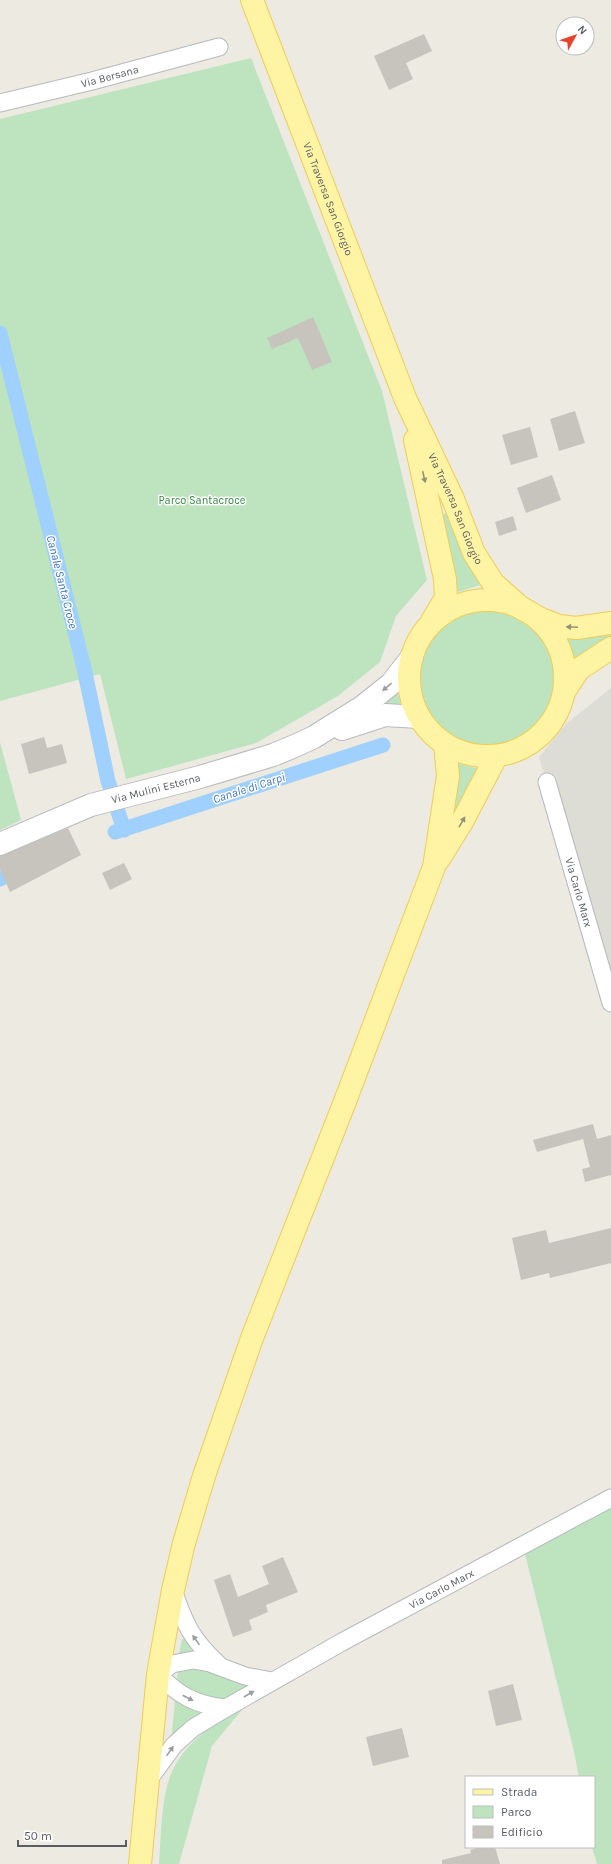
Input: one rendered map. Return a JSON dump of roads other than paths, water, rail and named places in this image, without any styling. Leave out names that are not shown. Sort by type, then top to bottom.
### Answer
[{"type":"main road","name":"Via Traversa San Giorgio","points":[[252,0],[405,398],[453,499],[474,553],[492,583],[521,608]]},
{"type":"main road","name":"Via Traversa San Giorgio","points":[[405,398],[445,579],[446,598],[418,641],[412,657],[409,677],[411,698],[419,717],[430,732],[445,744],[469,755],[496,757]]},
{"type":"main road","points":[[428,626],[451,609],[472,602],[493,600],[508,602],[541,619],[559,626],[576,628],[611,623]]},
{"type":"main road","points":[[140,1864],[158,1674],[173,1590],[184,1543],[204,1476],[252,1338],[344,1104],[434,867],[462,822],[496,757],[520,748],[540,735],[555,715],[563,693],[566,672],[562,652],[552,634],[538,619],[521,608]]},
{"type":"main road","points":[[563,693],[579,669],[611,648]]},
{"type":"main road","name":"Via Mulini Esterna","points":[[314,737],[362,706],[391,684],[412,657]]},
{"type":"main road","name":"Via Mulini Esterna","points":[[0,844],[91,805],[132,795],[272,755],[314,737],[385,715],[419,717]]},
{"type":"main road","points":[[434,867],[448,776],[445,744]]},
{"type":"street","name":"Via Bersana","points":[[0,102],[92,81],[219,47]]},
{"type":"street","name":"Via Carlo Marx","points":[[547,782],[611,1003]]},
{"type":"street","name":"Via Carlo Marx","points":[[147,1782],[174,1745],[194,1728],[226,1708],[342,1642],[611,1498]]},
{"type":"street","points":[[173,1590],[182,1616],[194,1639],[223,1668]]},
{"type":"street","points":[[226,1708],[208,1706],[191,1700],[171,1688],[158,1674],[172,1664],[193,1660],[210,1663],[245,1676],[272,1681]]},
{"type":"waterway","name":"Canale Santa Croce","points":[[0,333],[84,668],[108,781],[124,830]]},
{"type":"waterway","name":"Canale di Carpi","points":[[115,832],[383,745]]},
{"type":"park label","name":"Parco Santacroce","points":[[202,500]]}]
